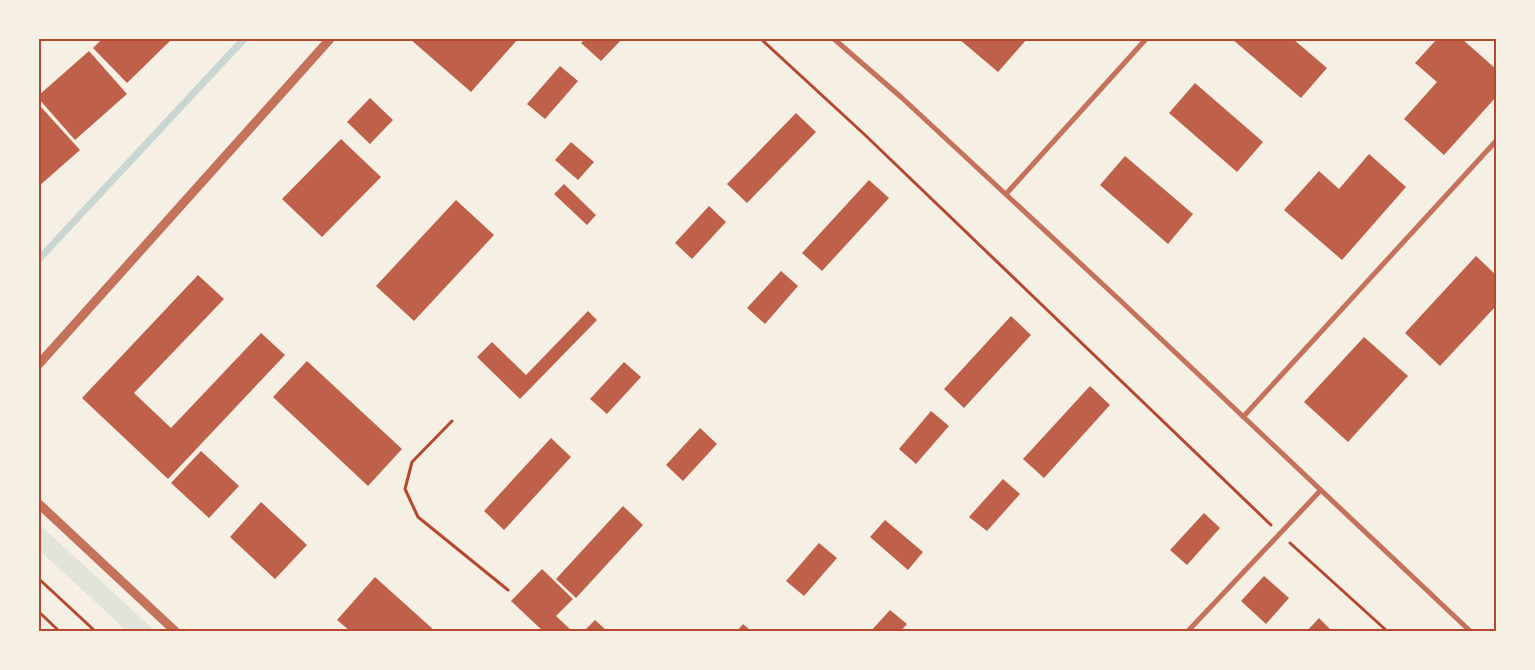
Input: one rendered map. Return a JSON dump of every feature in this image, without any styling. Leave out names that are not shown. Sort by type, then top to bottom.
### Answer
[{"type":"street","points":[[39,364],[330,39]]},
{"type":"street","points":[[834,39],[901,97],[1006,194],[1470,631]]},
{"type":"street","points":[[1006,194],[1146,39]]},
{"type":"street","points":[[1244,417],[1496,141]]},
{"type":"street","points":[[1188,631],[1320,491]]},
{"type":"street","points":[[39,504],[175,631]]},
{"type":"path","points":[[762,39],[864,134],[1280,534],[1387,631]]},
{"type":"path","points":[[452,421],[412,462],[405,489],[418,517],[508,590]]},
{"type":"path","points":[[39,579],[95,631]]},
{"type":"path","points":[[39,612],[60,631]]},
{"type":"shaded area","points":[[39,524],[155,631],[127,631],[39,550]]},
{"type":"building","points":[[102,39],[172,39],[127,83],[93,48]]},
{"type":"building","points":[[410,39],[518,39],[471,92]]},
{"type":"building","points":[[585,39],[622,39],[601,61],[581,43]]},
{"type":"building","points":[[959,39],[1027,39],[998,72]]},
{"type":"building","points":[[1232,39],[1293,39],[1327,68],[1301,98]]},
{"type":"building","points":[[1437,39],[1462,39],[1496,69],[1496,97],[1444,155],[1404,119],[1437,82],[1415,63]]},
{"type":"building","points":[[89,51],[127,94],[75,140],[39,99],[39,95]]},
{"type":"building","points":[[560,66],[578,81],[545,119],[527,104]]},
{"type":"building","points":[[1195,83],[1263,142],[1237,172],[1169,113]]},
{"type":"building","points":[[370,98],[393,120],[370,144],[347,122]]},
{"type":"building","points":[[41,107],[80,150],[39,186],[39,109]]},
{"type":"building","points":[[796,113],[816,132],[747,203],[727,184]]},
{"type":"building","points":[[341,139],[381,177],[322,237],[282,199]]},
{"type":"building","points":[[571,142],[594,162],[578,180],[555,160]]},
{"type":"building","points":[[1369,154],[1406,187],[1342,260],[1284,210],[1319,171],[1339,189]]},
{"type":"building","points":[[1125,156],[1193,214],[1168,244],[1100,185]]},
{"type":"building","points":[[869,180],[889,198],[822,271],[802,253]]},
{"type":"building","points":[[564,184],[596,215],[587,225],[554,194]]},
{"type":"building","points":[[456,200],[494,235],[414,321],[376,286]]},
{"type":"building","points":[[709,206],[726,222],[692,259],[675,243]]},
{"type":"building","points":[[1476,256],[1496,275],[1496,306],[1440,366],[1405,333]]},
{"type":"building","points":[[781,271],[798,286],[765,324],[747,308]]},
{"type":"building","points":[[198,275],[224,299],[134,393],[171,428],[261,333],[285,355],[168,479],[82,398]]},
{"type":"building","points":[[588,311],[597,320],[520,399],[477,357],[492,342],[526,375]]},
{"type":"building","points":[[1011,316],[1031,335],[964,408],[944,389]]},
{"type":"building","points":[[1364,337],[1408,376],[1348,442],[1304,402]]},
{"type":"building","points":[[307,361],[402,449],[368,486],[273,397]]},
{"type":"building","points":[[624,362],[641,377],[607,414],[590,399]]},
{"type":"building","points":[[1090,386],[1110,405],[1044,478],[1023,459]]},
{"type":"building","points":[[931,411],[949,426],[916,464],[899,449]]},
{"type":"building","points":[[700,428],[717,444],[683,481],[666,465]]},
{"type":"building","points":[[551,438],[571,457],[504,530],[484,511]]},
{"type":"building","points":[[201,451],[239,486],[209,518],[171,483]]},
{"type":"building","points":[[1003,479],[1020,494],[987,531],[969,517]]},
{"type":"building","points":[[261,502],[307,545],[275,579],[230,537]]},
{"type":"building","points":[[623,506],[643,525],[576,598],[556,579]]},
{"type":"building","points":[[1204,513],[1220,528],[1187,565],[1170,550]]},
{"type":"building","points":[[885,520],[923,552],[908,570],[870,537]]},
{"type":"building","points":[[819,543],[837,558],[804,596],[786,581]]},
{"type":"building","points":[[542,569],[573,599],[556,616],[572,631],[543,631],[511,601]]},
{"type":"building","points":[[1264,576],[1289,598],[1266,624],[1241,601]]},
{"type":"building","points":[[375,577],[435,631],[350,631],[337,620]]},
{"type":"building","points":[[890,610],[907,624],[901,631],[871,631]]},
{"type":"building","points":[[1319,618],[1332,631],[1307,631]]},
{"type":"building","points":[[595,620],[607,631],[584,631]]},
{"type":"building","points":[[743,624],[751,631],[737,631]]},
{"type":"waterway","points":[[39,259],[244,39]]}]
